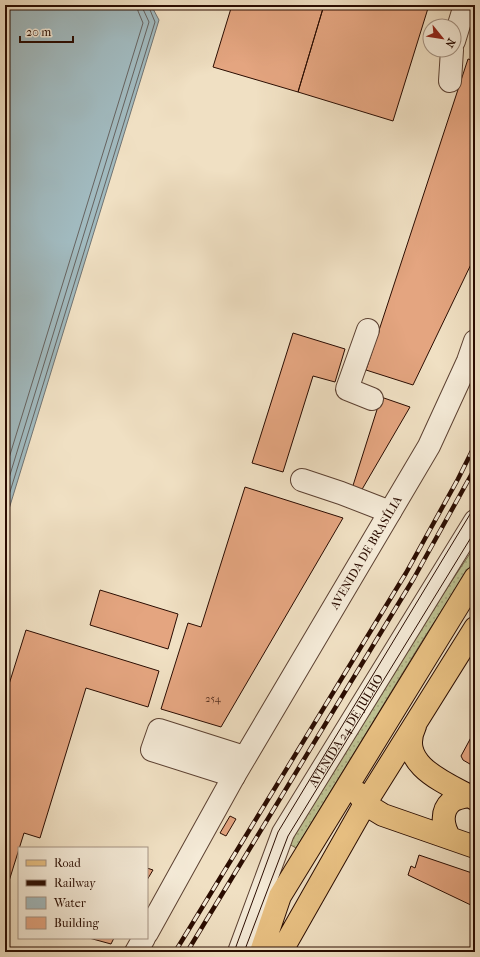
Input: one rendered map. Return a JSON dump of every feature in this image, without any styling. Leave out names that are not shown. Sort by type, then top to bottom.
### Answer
[{"type":"main road","points":[[261,952],[280,896],[475,578]]},
{"type":"main road","points":[[281,952],[365,804],[475,628]]},
{"type":"main road","points":[[426,705],[412,732],[411,742],[414,757],[427,771],[473,798]]},
{"type":"main road","points":[[360,766],[357,786],[359,795],[365,804],[383,815],[475,847]]},
{"type":"main road","points":[[450,838],[445,831],[444,824],[446,809],[451,802],[458,798],[473,798]]},
{"type":"street","points":[[462,23],[467,12]]},
{"type":"street","points":[[450,81],[451,58]]},
{"type":"street","points":[[368,330],[340,388],[372,399]]},
{"type":"street","name":"AVENIDA DE BRASÍLIA","points":[[148,931],[244,758],[429,446],[468,361],[475,341]]},
{"type":"street","points":[[302,480],[390,512]]},
{"type":"street","name":"AVENIDA 24 DE JULHO","points":[[239,952],[283,833],[475,520]]},
{"type":"street","points":[[234,776],[152,750],[159,730],[244,758]]},
{"type":"street","points":[[136,952],[143,939]]},
{"type":"green space","points":[[475,546],[475,559],[424,638],[296,848],[289,844],[421,627]]},
{"type":"water","points":[[5,5],[151,5],[159,20],[5,522]]},
{"type":"building","points":[[232,5],[324,5],[298,92],[213,67]]},
{"type":"building","points":[[324,5],[429,5],[425,18],[422,18],[422,28],[393,121],[298,92]]},
{"type":"building","points":[[468,59],[475,61],[475,256],[413,385],[366,370]]},
{"type":"building","points":[[293,333],[345,349],[335,382],[313,376],[283,472],[252,463]]},
{"type":"building","points":[[381,397],[410,407],[357,498],[350,495]]},
{"type":"building","points":[[245,487],[343,518],[221,727],[161,709],[188,623],[201,627]]},
{"type":"building","points":[[100,590],[178,614],[168,649],[90,625]]},
{"type":"building","points":[[26,630],[159,671],[148,707],[86,688],[40,838],[24,833],[20,847],[18,847],[18,852],[5,894],[5,697]]},
{"type":"building","points":[[475,730],[475,767],[463,760],[461,756]]},
{"type":"building","points":[[230,816],[236,819],[226,836],[220,833]]},
{"type":"building","points":[[419,855],[475,874],[475,907],[408,875],[411,866],[415,868]]},
{"type":"building","points":[[148,868],[153,870],[148,878]]},
{"type":"building","points":[[93,939],[114,939],[111,944]]},
{"type":"tram line","points":[[234,952],[278,832],[475,506]]},
{"type":"tram line","points":[[244,952],[288,836],[475,531]]},
{"type":"railway","points":[[175,952],[406,573],[475,445]]},
{"type":"railway","points":[[187,952],[414,578],[475,468]]}]
